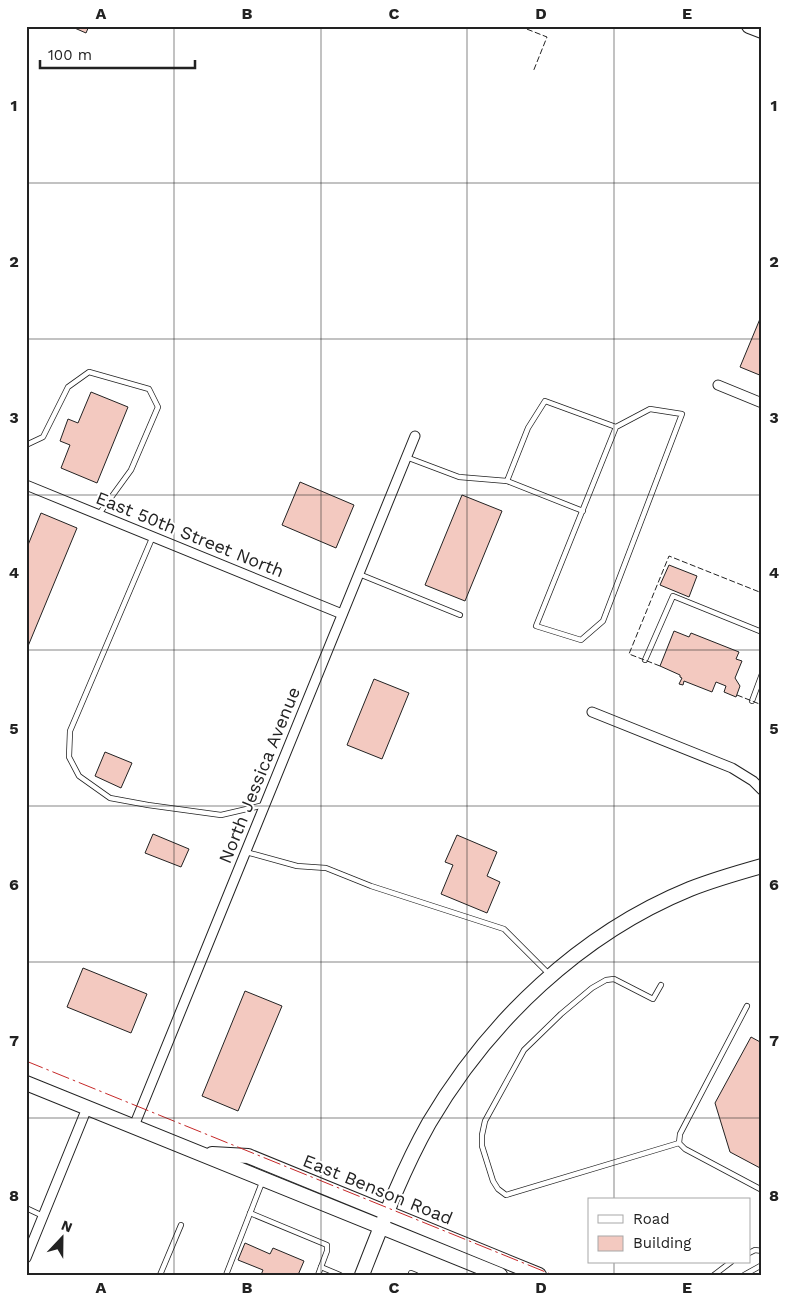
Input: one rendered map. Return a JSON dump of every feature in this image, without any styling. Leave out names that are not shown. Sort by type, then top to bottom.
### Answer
[{"type":"main road","points":[[749,26],[762,31]]},
{"type":"main road","points":[[362,1275],[381,1226],[420,1140],[456,1081],[487,1040],[519,1004],[551,976],[603,936],[650,909],[710,882],[762,866]]},
{"type":"main road","name":"East Benson Road","points":[[26,1083],[381,1226],[476,1268],[500,1275]]},
{"type":"main road","name":"East Benson Road","points":[[199,1153],[248,1156],[539,1275]]},
{"type":"street","points":[[718,385],[762,403]]},
{"type":"street","name":"North Jessica Avenue","points":[[134,1126],[415,436]]},
{"type":"street","name":"East 50th Street North","points":[[26,485],[342,614]]},
{"type":"street","points":[[592,712],[732,768],[753,781],[762,790]]},
{"type":"street","points":[[26,1258],[87,1108]]},
{"type":"lane","points":[[26,445],[43,437],[68,387],[89,372],[148,389],[158,407],[131,470],[99,514]]},
{"type":"lane","points":[[506,482],[528,428],[545,401],[616,427]]},
{"type":"lane","points":[[650,409],[682,414],[603,621],[581,640],[536,626],[616,427],[650,409]]},
{"type":"lane","points":[[406,457],[459,478],[506,482],[583,511]]},
{"type":"lane","points":[[153,536],[70,731],[69,757],[79,776],[110,798],[221,815],[265,805]]},
{"type":"lane","points":[[359,574],[460,615]]},
{"type":"lane","points":[[645,660],[673,596],[762,632]]},
{"type":"lane","points":[[752,701],[762,674]]},
{"type":"lane","points":[[246,852],[296,866],[326,868],[371,886],[504,929],[551,976]]},
{"type":"lane","points":[[661,985],[654,999],[614,979],[606,980],[592,988],[561,1014],[524,1050],[485,1120],[482,1146],[493,1182],[506,1195],[679,1143]]},
{"type":"lane","points":[[679,1143],[680,1134],[747,1006]]},
{"type":"lane","points":[[679,1143],[685,1149],[762,1190]]},
{"type":"lane","points":[[226,1275],[264,1179]]},
{"type":"lane","points":[[26,1208],[43,1216]]},
{"type":"lane","points":[[250,1214],[327,1245],[327,1251],[318,1275]]},
{"type":"lane","points":[[160,1275],[181,1225]]},
{"type":"lane","points":[[750,1252],[755,1250],[762,1251]]},
{"type":"lane","points":[[714,1275],[728,1264]]},
{"type":"lane","points":[[744,1275],[762,1265]]},
{"type":"lane","points":[[321,1267],[340,1275]]},
{"type":"building","points":[[70,26],[89,26],[86,33]]},
{"type":"building","points":[[762,314],[762,376],[740,367]]},
{"type":"building","points":[[91,392],[128,407],[97,483],[61,468],[70,445],[60,441],[68,419],[78,423]]},
{"type":"building","points":[[300,482],[354,505],[336,548],[282,525]]},
{"type":"building","points":[[462,495],[502,511],[465,601],[425,585]]},
{"type":"building","points":[[41,513],[77,528],[26,651],[26,550]]},
{"type":"building","points":[[669,565],[697,576],[689,597],[660,585]]},
{"type":"building","points":[[674,631],[689,637],[691,633],[739,652],[736,659],[742,661],[735,678],[740,686],[736,697],[724,692],[726,686],[716,682],[712,692],[684,681],[683,685],[679,684],[682,678],[680,675],[660,666]]},
{"type":"building","points":[[374,679],[409,693],[382,759],[347,745]]},
{"type":"building","points":[[105,752],[132,763],[121,788],[95,776]]},
{"type":"building","points":[[153,834],[189,849],[181,867],[145,853]]},
{"type":"building","points":[[457,835],[497,852],[487,876],[500,882],[487,913],[441,894],[453,865],[445,862]]},
{"type":"building","points":[[83,968],[147,994],[131,1033],[67,1007]]},
{"type":"building","points":[[245,991],[282,1006],[238,1111],[202,1096]]},
{"type":"building","points":[[751,1037],[762,1043],[762,1169],[730,1152],[715,1103]]},
{"type":"building","points":[[245,1243],[270,1254],[273,1248],[304,1261],[298,1275],[261,1275],[263,1270],[238,1260]]},
{"type":"fence","points":[[519,26],[547,37],[533,72]]},
{"type":"fence","points":[[660,666],[629,654],[669,556],[762,593]]},
{"type":"fence","points":[[737,695],[762,705]]},
{"type":"power","points":[[26,1061],[553,1275]]}]
